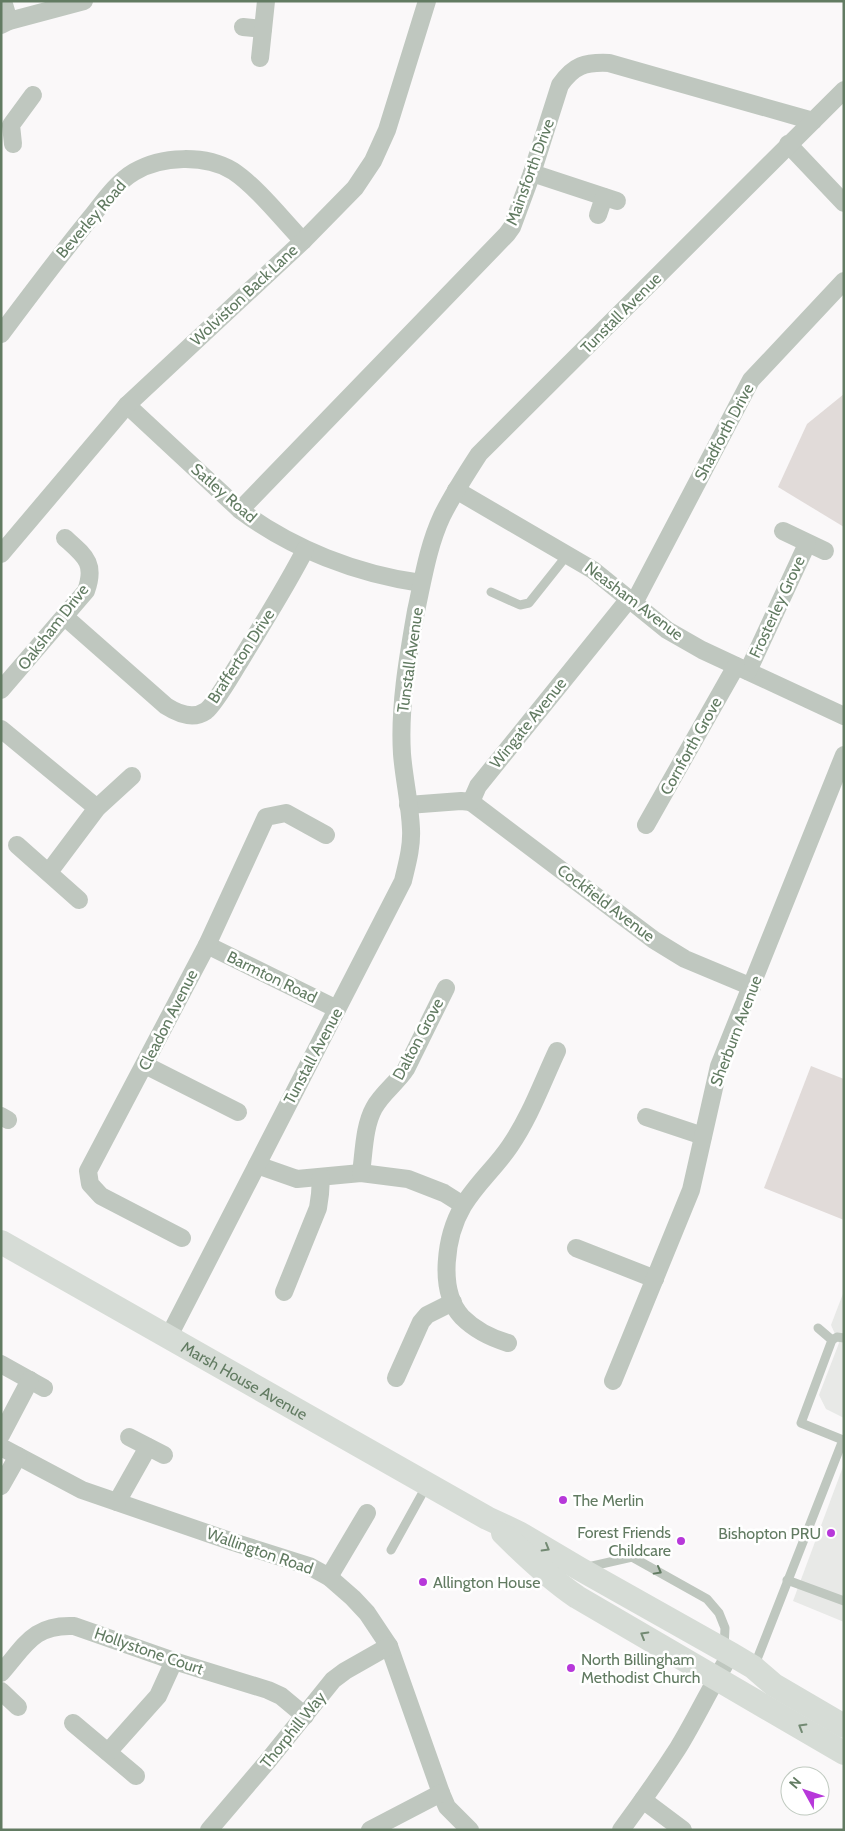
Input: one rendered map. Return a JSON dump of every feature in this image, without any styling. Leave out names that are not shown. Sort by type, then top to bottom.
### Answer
[{"type":"street","points":[[3,1],[5,23],[84,1]]},
{"type":"street","points":[[260,58],[266,1]]},
{"type":"street","name":"Wolviston Back Lane","points":[[1,554],[127,405],[303,241],[355,188],[373,161],[387,130],[427,1]]},
{"type":"street","points":[[243,27],[263,29]]},
{"type":"street","name":"Mainsforth Drive","points":[[240,510],[507,234],[512,227],[532,173],[560,85],[568,74],[580,66],[594,62],[609,64],[813,121]]},
{"type":"street","name":"Tunstall Avenue","points":[[169,1336],[402,881],[410,856],[411,830],[402,754],[402,722],[408,656],[430,548],[442,517],[456,490],[479,454],[844,90]]},
{"type":"street","points":[[13,144],[6,122],[33,95]]},
{"type":"street","points":[[788,144],[844,203]]},
{"type":"street","name":"Beverley Road","points":[[1,334],[52,264],[116,187],[134,172],[154,164],[195,160],[213,163],[231,170],[245,181],[303,241]]},
{"type":"street","points":[[532,173],[610,199],[598,215]]},
{"type":"street","name":"Shadforth Drive","points":[[632,601],[751,380],[844,281]]},
{"type":"street","name":"Satley Road","points":[[127,405],[255,522],[305,550],[391,579],[422,583]]},
{"type":"street","name":"Neasham Avenue","points":[[456,490],[594,570],[667,630],[702,650],[844,716]]},
{"type":"street","name":"Frosterley Grove","points":[[783,531],[825,551]]},
{"type":"street","name":"Oaksham Drive","points":[[1,690],[86,590],[91,577],[90,567],[86,558],[65,538]]},
{"type":"street","name":"Frosterley Grove","points":[[742,668],[807,544]]},
{"type":"street","name":"Brafferton Drive","points":[[64,617],[166,706],[184,715],[206,711],[225,686],[289,581],[305,550]]},
{"type":"street","name":"Wingate Avenue","points":[[471,802],[478,786],[632,601]]},
{"type":"street","name":"Cornforth Grove","points":[[646,825],[742,668]]},
{"type":"street","points":[[1,729],[97,808]]},
{"type":"street","name":"Sherburn Avenue","points":[[614,1370],[655,1280],[690,1190],[719,1066],[844,754]]},
{"type":"street","points":[[49,872],[97,808],[132,776]]},
{"type":"street","points":[[408,805],[471,802]]},
{"type":"street","name":"Cockfield Avenue","points":[[471,802],[654,940],[685,959],[752,987]]},
{"type":"street","name":"Cleadon Avenue","points":[[183,1237],[101,1196],[90,1184],[88,1171],[207,945],[263,809],[286,813],[327,833]]},
{"type":"street","points":[[17,845],[80,900]]},
{"type":"street","name":"Barmton Road","points":[[207,945],[337,1009]]},
{"type":"street","name":"Dalton Grove","points":[[361,1173],[368,1129],[374,1109],[406,1069],[446,988]]},
{"type":"street","points":[[508,1343],[492,1338],[473,1327],[452,1302],[446,1265],[449,1238],[463,1205],[514,1140],[525,1121],[557,1051]]},
{"type":"street","points":[[145,1065],[238,1111]]},
{"type":"street","points":[[657,1115],[702,1136]]},
{"type":"street","points":[[257,1165],[296,1179],[361,1173],[408,1179],[444,1193],[463,1205]]},
{"type":"street","points":[[284,1292],[318,1208],[321,1177]]},
{"type":"street","name":"Marsh House Avenue","points":[[1,1242],[754,1667],[774,1685],[844,1726]]},
{"type":"street","points":[[576,1248],[602,1251],[655,1280]]},
{"type":"street","points":[[396,1378],[416,1352],[421,1322],[427,1315],[452,1302]]},
{"type":"street","points":[[1,1364],[37,1384],[1,1435]]},
{"type":"street","points":[[117,1502],[156,1451],[129,1437]]},
{"type":"street","name":"Wallington Road","points":[[1,1447],[82,1490],[309,1566],[330,1577],[367,1613],[389,1646],[447,1807],[470,1830]]},
{"type":"street","points":[[1,1486],[18,1456]]},
{"type":"street","points":[[330,1577],[368,1513]]},
{"type":"street","name":"Marsh House Avenue","points":[[487,1518],[537,1567],[577,1597],[844,1752]]},
{"type":"street","name":"Hollystone Court","points":[[1,1673],[30,1640],[44,1629],[59,1625],[74,1626],[174,1661],[268,1690],[281,1696],[305,1716]]},
{"type":"street","name":"Thorphill Way","points":[[209,1830],[333,1680],[389,1646]]},
{"type":"street","points":[[621,1830],[678,1747],[716,1678],[727,1652]]},
{"type":"street","points":[[108,1752],[158,1696],[174,1661]]},
{"type":"street","points":[[1,1691],[18,1707]]},
{"type":"street","points":[[73,1723],[136,1776]]},
{"type":"street","points":[[370,1830],[441,1793]]},
{"type":"street","points":[[643,1800],[683,1830]]},
{"type":"lane","points":[[491,592],[520,605],[529,603],[568,554]]},
{"type":"lane","points":[[818,1328],[832,1340]]},
{"type":"lane","points":[[754,1667],[843,1440],[801,1423],[832,1340],[836,1337],[844,1338]]},
{"type":"lane","points":[[391,1550],[428,1483]]},
{"type":"lane","points":[[580,1569],[632,1557],[666,1575],[708,1599],[719,1613],[725,1628],[727,1652]]},
{"type":"lane","points":[[787,1580],[844,1601]]},
{"type":"shaded area","points":[[844,394],[844,527],[778,487],[807,424]]},
{"type":"shaded area","points":[[811,1066],[844,1079],[844,1220],[764,1188]]},
{"type":"shaded area","points":[[844,1291],[844,1418],[826,1409],[819,1395],[839,1343],[831,1325]]},
{"type":"shaded area","name":"Bishopton PRU","points":[[844,1464],[844,1622],[793,1601]]},
{"type":"place","name":"The Merlin","points":[[563,1500]]},
{"type":"place","name":"Bishopton PRU","points":[[831,1533]]},
{"type":"place","name":"Forest Friends Childcare","points":[[681,1541]]},
{"type":"place","name":"Allington House","points":[[423,1582]]},
{"type":"place","name":"North Billingham Methodist Church","points":[[571,1668]]}]
